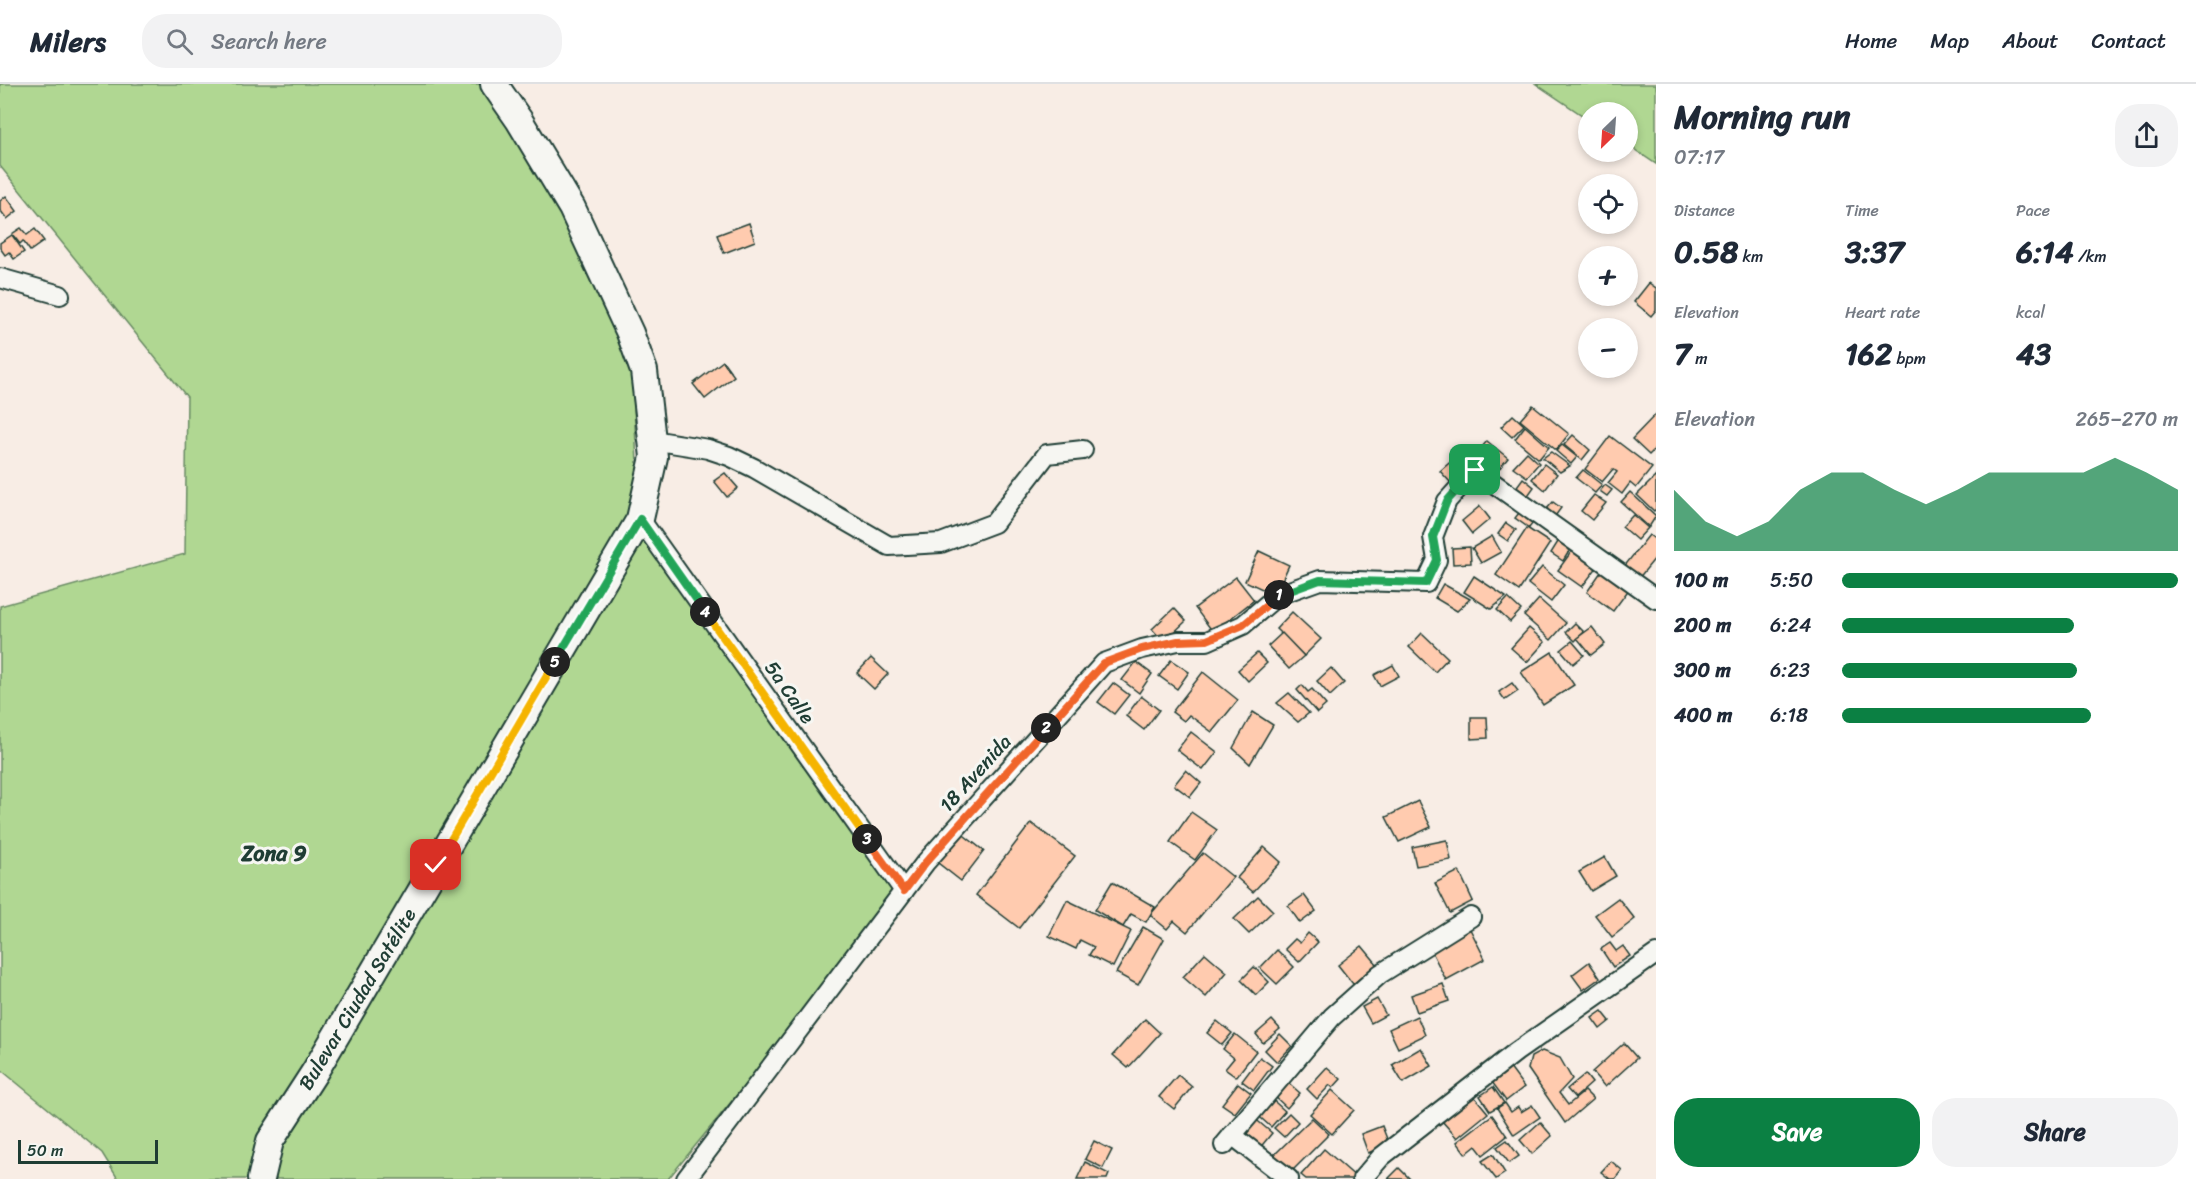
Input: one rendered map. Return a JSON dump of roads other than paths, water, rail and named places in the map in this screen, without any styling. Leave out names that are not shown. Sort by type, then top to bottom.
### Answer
[{"type":"street","name":"Bulevar Ciudad Satélite","points":[[261,1179],[270,1141],[314,1073],[640,519],[654,458],[644,371],[630,333],[572,208],[519,120],[494,84]]},
{"type":"street","points":[[0,278],[60,295]]},
{"type":"street","points":[[652,440],[708,449],[729,456],[889,546],[941,543],[994,523],[1047,454],[1083,450]]},
{"type":"street","name":"18 Avenida","points":[[686,1179],[925,863],[1104,663],[1169,643],[1207,640],[1243,625],[1278,596],[1320,580],[1426,583],[1437,560],[1433,537],[1447,501],[1475,470],[1656,599]]},
{"type":"street","name":"5a Calle","points":[[640,519],[904,891]]},
{"type":"street","points":[[1289,1179],[1228,1140],[1332,1017],[1380,975],[1471,917]]},
{"type":"street","points":[[1362,1179],[1381,1157],[1516,1052],[1656,954]]},
{"type":"district","name":"Zona 9","points":[[274,853]]}]
